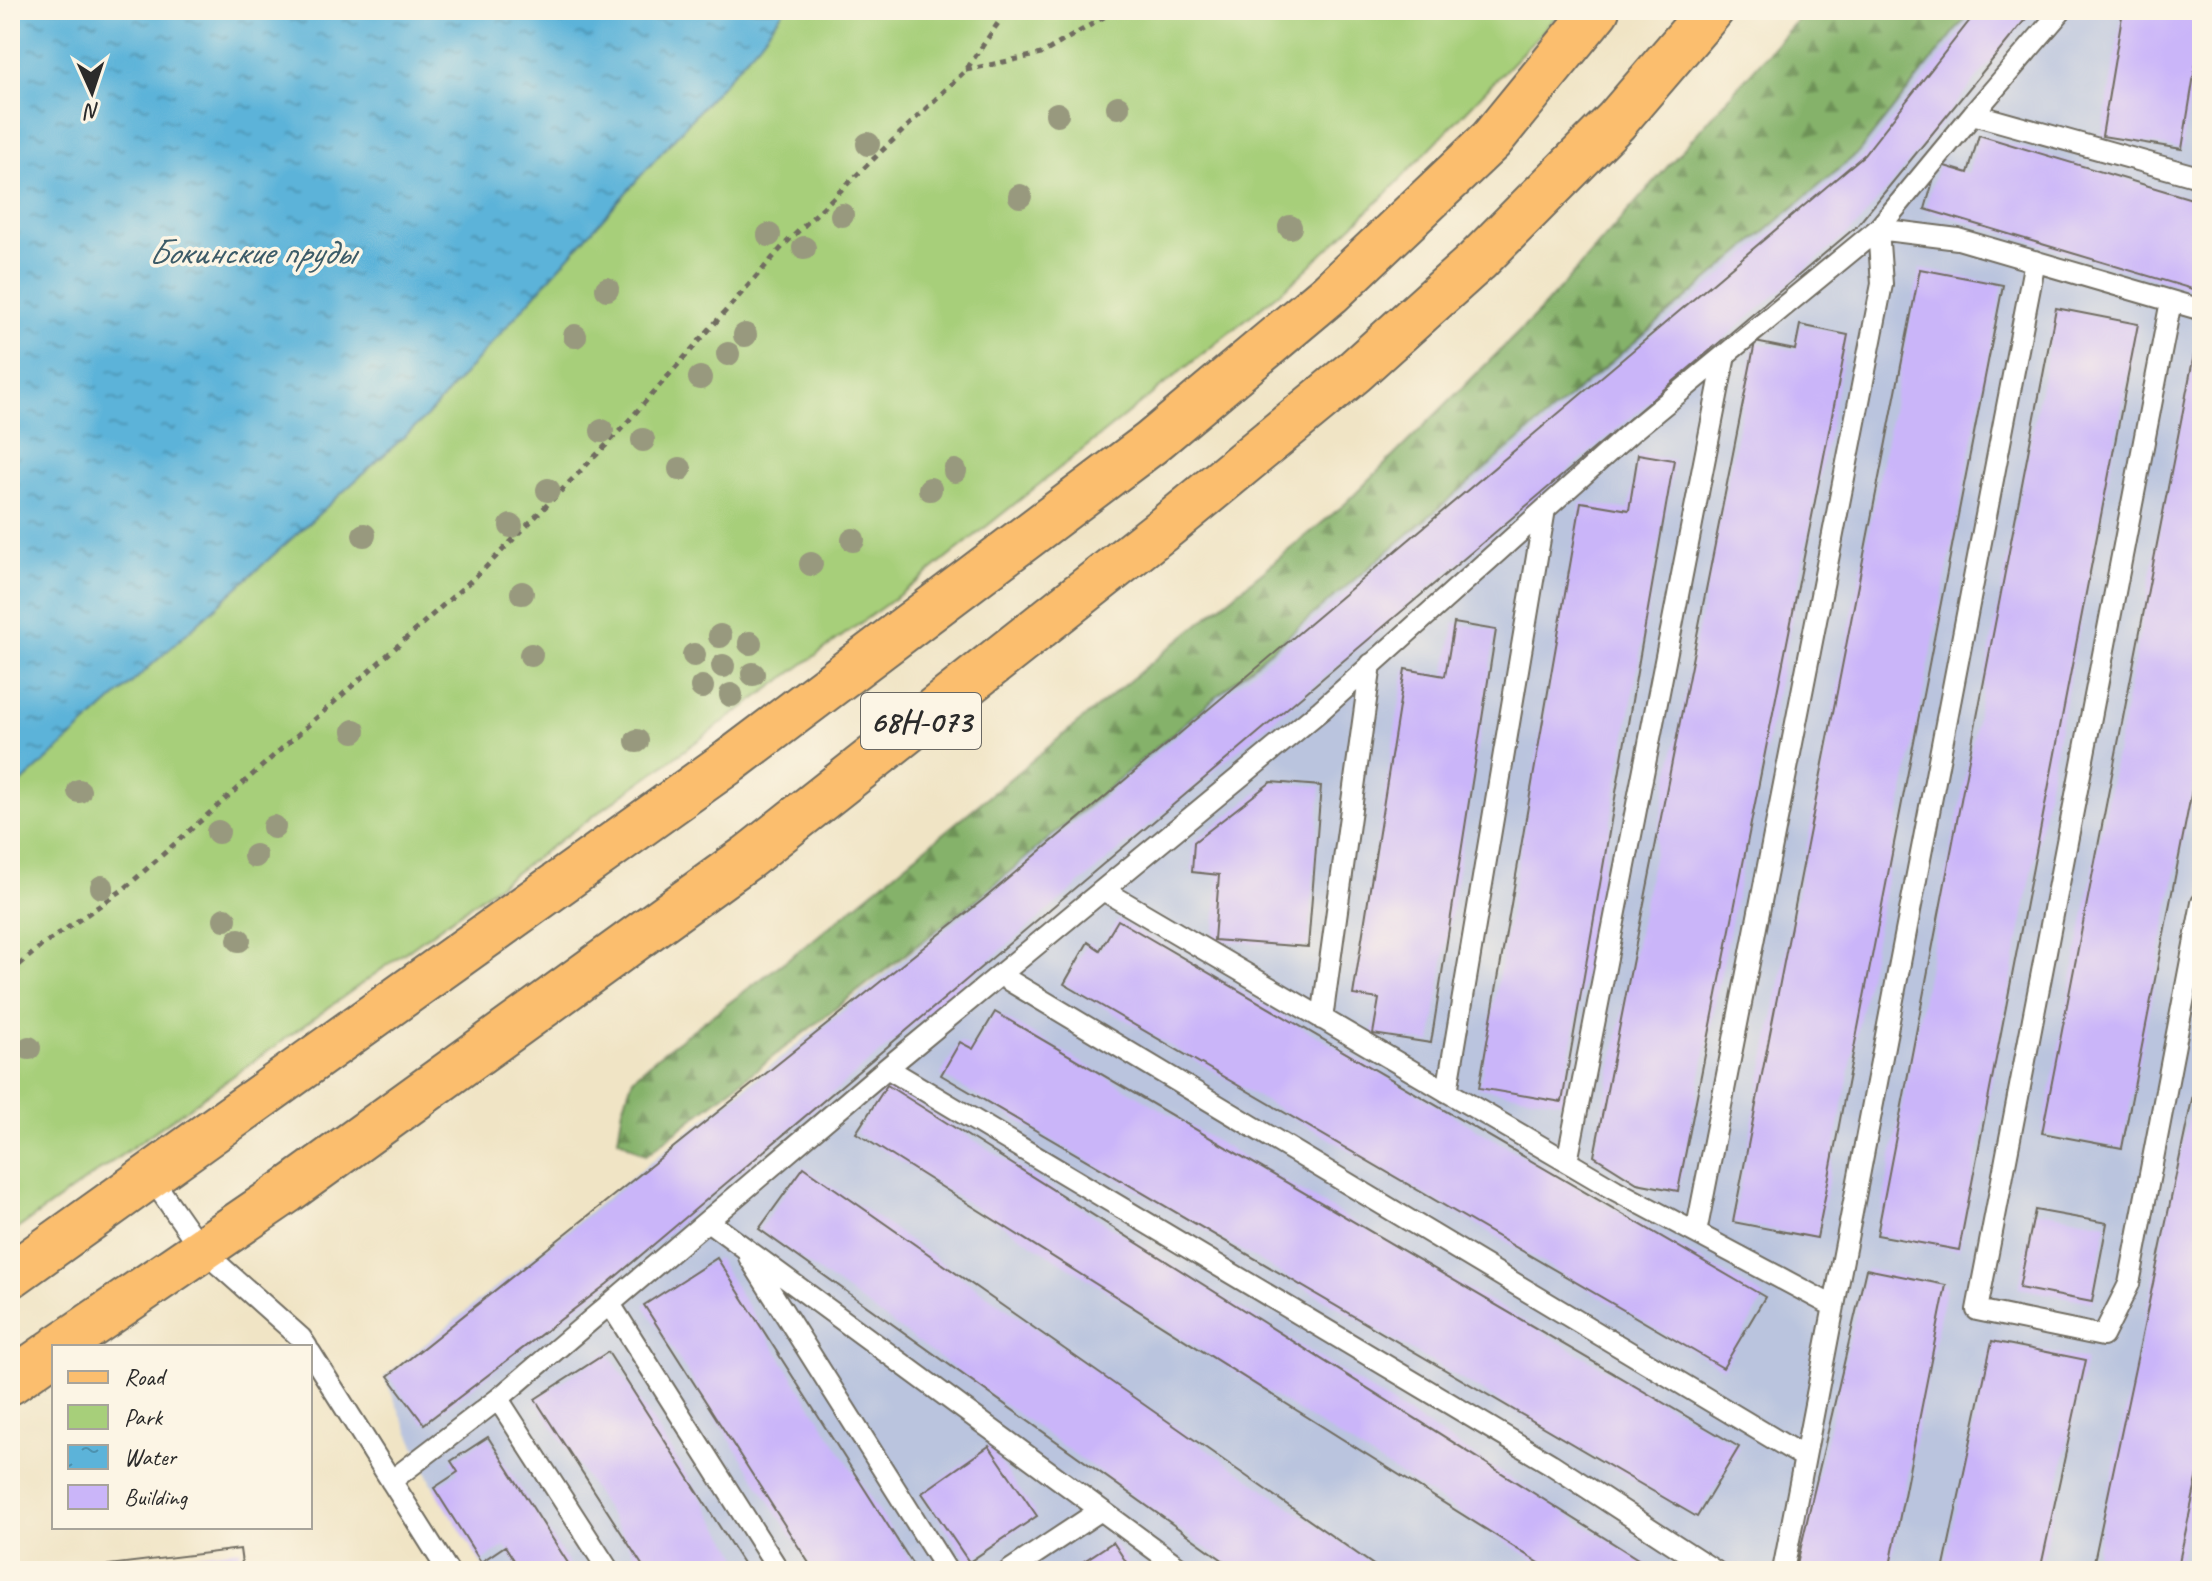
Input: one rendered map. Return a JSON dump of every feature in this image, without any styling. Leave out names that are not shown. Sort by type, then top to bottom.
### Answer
[{"type":"main road","name":"68Н-073","points":[[10,1276],[730,761],[1151,443],[1330,293],[1491,140],[1597,10]]},
{"type":"main road","name":"68Н-073","points":[[62,1345],[287,1191],[748,857],[1179,517],[1355,371],[1477,261],[1616,121],[1711,10]]},
{"type":"main road","points":[[10,1382],[52,1352]]},
{"type":"lane","points":[[391,1481],[498,1399],[887,1068],[1321,710],[1631,432],[1878,229],[2062,10]]},
{"type":"lane","points":[[1973,114],[2202,177]]},
{"type":"lane","points":[[1878,229],[1958,239],[2202,310]]},
{"type":"lane","points":[[1696,1233],[1882,284],[1878,229]]},
{"type":"lane","points":[[1783,1571],[2035,261]]},
{"type":"lane","points":[[2171,301],[1977,1310],[2103,1336],[2129,1284],[2202,903]]},
{"type":"lane","points":[[1567,1162],[1725,355]]},
{"type":"lane","points":[[1447,1092],[1545,509]]},
{"type":"lane","points":[[1322,1019],[1371,664]]},
{"type":"lane","points":[[1103,890],[1567,1162],[1833,1306]]},
{"type":"lane","points":[[1000,975],[1804,1457]]},
{"type":"lane","points":[[887,1068],[1551,1464],[1715,1571]]},
{"type":"lane","points":[[150,1176],[201,1249],[306,1345]]},
{"type":"lane","points":[[708,1221],[1184,1571]]},
{"type":"lane","points":[[742,1245],[947,1571]]},
{"type":"lane","points":[[610,1304],[779,1571]]},
{"type":"lane","points":[[312,1355],[448,1571]]},
{"type":"lane","points":[[498,1399],[609,1571]]},
{"type":"lane","points":[[1009,1571],[1101,1510]]},
{"type":"path","points":[[10,973],[41,946],[124,889],[485,568],[615,436],[784,245],[966,70],[1007,10]]},
{"type":"path","points":[[966,70],[1041,54],[1116,10]]},
{"type":"shaded area","points":[[1971,10],[2202,10],[2202,1571],[486,1571],[434,1488],[384,1377],[981,896],[1605,366]]},
{"type":"green space","points":[[784,10],[1563,10],[1388,192],[1295,280],[917,582],[10,1234],[10,793],[427,416],[758,44]]},
{"type":"green space","points":[[1806,10],[1972,10],[1859,152],[981,896],[646,1155],[618,1139],[623,1108],[633,1078],[658,1056],[813,940],[1345,504],[1540,311]]},
{"type":"water","name":"Бокинские пруды","points":[[10,10],[784,10],[758,44],[427,416],[10,793]]},
{"type":"building","points":[[1978,10],[2033,10],[1857,226],[607,1284],[424,1424],[388,1376],[985,898],[1864,155]]},
{"type":"building","points":[[2123,10],[2202,10],[2182,149],[2102,136]]},
{"type":"building","points":[[1979,135],[2202,202],[2202,292],[1925,209],[1938,164],[1968,173]]},
{"type":"building","points":[[1920,269],[2003,285],[1817,1238],[1733,1222]]},
{"type":"building","points":[[2056,308],[2138,324],[1959,1250],[1877,1235]]},
{"type":"building","points":[[1800,325],[1848,335],[1678,1191],[1637,1183],[1594,1156],[1755,342],[1795,350]]},
{"type":"building","points":[[2195,349],[2202,350],[2202,739],[2122,1148],[2042,1133]]},
{"type":"building","points":[[1638,454],[1674,460],[1562,1102],[1479,1088],[1581,502],[1629,510]]},
{"type":"building","points":[[1454,623],[1496,630],[1431,1043],[1373,1034],[1379,999],[1353,995],[1405,669],[1445,676]]},
{"type":"building","points":[[1271,782],[1321,786],[1308,947],[1214,940],[1219,875],[1192,872],[1194,842]]},
{"type":"building","points":[[1118,920],[1765,1297],[1723,1368],[1064,984],[1088,942],[1100,950]]},
{"type":"building","points":[[995,1012],[1739,1447],[1697,1517],[941,1075],[960,1042],[973,1049]]},
{"type":"building","points":[[2201,1057],[2202,1456],[2177,1571],[2092,1571]]},
{"type":"building","points":[[887,1085],[1657,1571],[1552,1571],[856,1133]]},
{"type":"building","points":[[804,1167],[1382,1571],[1238,1571],[759,1229]]},
{"type":"building","points":[[2035,1210],[2107,1223],[2092,1302],[2019,1288]]},
{"type":"building","points":[[717,1258],[917,1571],[814,1571],[644,1305]]},
{"type":"building","points":[[1866,1269],[1946,1285],[1889,1571],[1810,1571],[1796,1568]]},
{"type":"building","points":[[1992,1341],[2086,1360],[2040,1571],[1943,1571]]},
{"type":"building","points":[[608,1352],[748,1571],[646,1571],[535,1399]]},
{"type":"building","points":[[488,1437],[573,1571],[521,1571],[505,1546],[481,1562],[434,1488],[458,1472],[451,1461]]},
{"type":"building","points":[[989,1446],[1037,1516],[969,1562],[922,1493]]},
{"type":"building","points":[[1113,1542],[1132,1571],[1069,1571]]},
{"type":"building","points":[[240,1549],[243,1571],[109,1571],[108,1565]]}]
